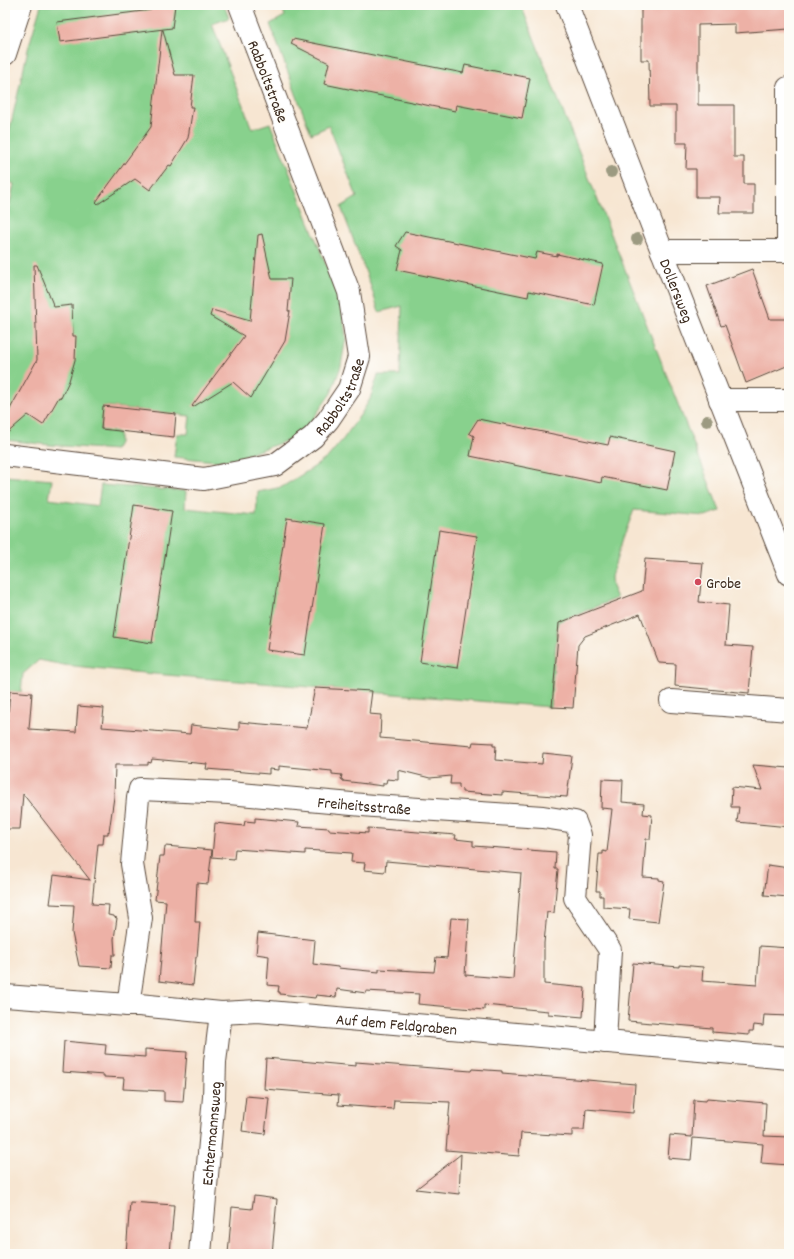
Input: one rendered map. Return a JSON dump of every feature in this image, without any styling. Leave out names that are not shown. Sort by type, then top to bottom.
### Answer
[{"type":"street","points":[[5,54],[21,5]]},
{"type":"street","name":"Rabboltstraße","points":[[5,455],[204,479],[275,465],[313,438],[328,420],[349,389],[359,357],[349,292],[240,5]]},
{"type":"street","name":"Dollersweg","points":[[567,5],[789,574]]},
{"type":"street","points":[[662,251],[789,251],[788,88]]},
{"type":"street","points":[[720,400],[789,400]]},
{"type":"street","points":[[670,701],[789,710]]},
{"type":"street","name":"Freiheitsstraße","points":[[128,1005],[141,918],[132,864],[140,789],[229,793],[374,806],[543,817],[574,822],[580,835],[575,898],[610,950],[605,1042]]},
{"type":"street","name":"Auf dem Feldgraben","points":[[5,996],[140,1005],[221,1013],[258,1011],[789,1058]]},
{"type":"street","name":"Echtermannsweg","points":[[200,1254],[214,1097],[215,1062],[221,1013]]},
{"type":"green space","points":[[41,5],[224,5],[229,18],[212,24],[252,129],[270,123],[341,303],[346,337],[341,366],[331,393],[306,429],[289,440],[234,459],[215,461],[174,457],[177,434],[188,434],[190,416],[104,406],[100,430],[119,433],[119,443],[115,450],[5,440],[5,227],[14,184],[5,180],[5,150],[28,49]]},
{"type":"green space","points":[[281,5],[521,5],[720,511],[705,516],[634,510],[623,538],[611,577],[612,587],[617,598],[558,622],[550,707],[154,674],[64,665],[39,660],[23,674],[21,692],[5,691],[5,476],[52,480],[49,499],[98,506],[101,485],[186,491],[185,508],[256,515],[258,492],[282,487],[328,457],[361,414],[370,399],[378,375],[400,375],[402,306],[379,312],[341,207],[357,197],[329,126],[311,134],[270,24],[285,16]]},
{"type":"building","points":[[152,5],[175,5],[172,28],[60,42],[57,22],[151,10]]},
{"type":"building","points":[[641,5],[789,5],[789,29],[735,33],[735,24],[698,25],[698,105],[734,105],[734,157],[744,157],[744,184],[754,184],[754,213],[719,213],[720,197],[696,197],[696,169],[686,169],[687,143],[676,143],[676,106],[650,106],[649,60],[641,60]]},
{"type":"building","points":[[162,30],[175,75],[194,75],[190,107],[193,107],[188,138],[171,166],[169,165],[150,190],[135,179],[98,204],[96,202],[151,127]]},
{"type":"building","points":[[293,39],[463,73],[465,65],[530,78],[522,118],[456,105],[455,111],[324,84],[329,63],[291,44]]},
{"type":"building","points":[[405,232],[535,259],[537,252],[557,256],[557,254],[603,264],[594,305],[529,291],[528,297],[397,270],[402,250],[396,246]]},
{"type":"building","points":[[262,234],[272,279],[291,279],[288,311],[290,311],[285,341],[251,398],[233,382],[193,407],[192,406],[244,336],[210,316],[212,310],[250,321],[258,235]]},
{"type":"building","points":[[34,265],[37,265],[54,307],[72,305],[73,336],[76,336],[75,360],[69,381],[61,398],[59,397],[43,425],[28,415],[5,435],[5,418],[37,360]]},
{"type":"building","points":[[752,269],[770,319],[788,319],[789,365],[746,383],[725,325],[721,326],[707,286]]},
{"type":"building","points":[[103,406],[176,414],[174,437],[101,429]]},
{"type":"building","points":[[478,419],[608,445],[610,437],[675,451],[667,490],[602,477],[601,483],[470,456],[474,436],[469,433]]},
{"type":"building","points":[[134,505],[172,511],[152,643],[114,637]]},
{"type":"building","points":[[287,518],[325,524],[305,655],[267,650]]},
{"type":"building","points":[[439,530],[477,536],[457,668],[420,662]]},
{"type":"building","points":[[645,559],[703,563],[699,602],[729,605],[726,645],[753,647],[749,693],[675,686],[676,664],[659,663],[640,614],[585,636],[578,645],[573,708],[552,707],[559,623],[642,591]]},
{"type":"building","points":[[315,688],[372,691],[369,714],[381,715],[380,738],[472,746],[473,742],[493,743],[493,746],[496,746],[495,760],[542,764],[543,753],[572,756],[567,797],[502,792],[502,795],[462,792],[462,789],[459,788],[459,784],[450,784],[451,776],[430,778],[398,770],[398,780],[387,779],[386,783],[383,783],[383,786],[343,781],[341,779],[342,775],[332,774],[332,771],[279,766],[279,770],[269,769],[269,774],[206,769],[207,764],[152,759],[151,763],[148,762],[148,765],[115,765],[114,797],[109,832],[108,831],[108,834],[104,834],[103,844],[98,844],[92,904],[109,905],[108,915],[117,918],[114,939],[115,955],[112,955],[111,968],[79,966],[72,933],[74,905],[50,904],[54,875],[90,880],[23,794],[20,829],[5,829],[5,752],[10,691],[32,693],[29,729],[76,732],[78,706],[104,708],[102,727],[190,734],[191,725],[239,730],[239,722],[307,728]]},
{"type":"building","points":[[753,765],[789,768],[789,827],[737,822],[739,807],[731,807],[732,787],[762,790]]},
{"type":"building","points":[[602,779],[623,780],[622,802],[644,804],[643,814],[652,815],[650,839],[646,839],[643,877],[659,878],[659,880],[664,881],[658,922],[629,919],[630,909],[603,907],[603,896],[600,896],[600,891],[596,891],[599,854],[603,854],[603,851],[607,852],[612,809],[601,808]]},
{"type":"building","points":[[255,818],[299,822],[298,826],[329,828],[329,830],[368,833],[368,828],[456,835],[455,839],[473,841],[473,846],[556,852],[555,869],[558,869],[554,913],[547,912],[544,943],[544,984],[585,988],[583,1017],[548,1014],[548,1011],[484,1005],[484,1010],[418,1004],[419,994],[366,991],[366,993],[337,989],[336,997],[316,995],[315,998],[280,994],[280,992],[278,992],[279,986],[267,985],[269,956],[256,954],[258,933],[315,940],[313,964],[379,972],[379,969],[434,972],[436,957],[447,958],[451,918],[469,919],[465,975],[513,979],[521,873],[386,861],[385,872],[364,870],[365,863],[351,862],[352,853],[305,850],[305,854],[235,849],[234,859],[212,857],[215,823],[244,826],[245,821],[255,822]]},
{"type":"building","points":[[165,846],[212,850],[208,884],[197,883],[195,922],[200,922],[193,985],[159,981],[166,901],[155,900],[160,856],[164,856]]},
{"type":"building","points":[[768,865],[789,868],[789,897],[764,895]]},
{"type":"building","points":[[760,946],[789,948],[789,1016],[764,1015],[763,1026],[754,1025],[753,1031],[749,1031],[749,1035],[712,1032],[712,1028],[628,1021],[633,963],[679,967],[679,965],[703,967],[702,981],[757,985]]},
{"type":"building","points":[[64,1041],[106,1045],[105,1054],[145,1057],[145,1049],[187,1052],[183,1102],[164,1101],[164,1091],[123,1089],[124,1078],[62,1072]]},
{"type":"building","points":[[266,1058],[356,1066],[356,1062],[471,1071],[472,1069],[502,1071],[502,1073],[635,1084],[633,1113],[586,1109],[584,1130],[572,1130],[572,1136],[521,1133],[519,1156],[446,1150],[450,1102],[394,1100],[393,1109],[338,1105],[339,1095],[264,1089]]},
{"type":"building","points":[[246,1096],[269,1098],[265,1134],[242,1131]]},
{"type":"building","points":[[707,1098],[766,1103],[764,1136],[789,1137],[789,1165],[761,1163],[763,1144],[693,1138],[691,1160],[668,1158],[670,1135],[692,1137],[694,1100],[706,1101]]},
{"type":"building","points":[[461,1154],[459,1194],[416,1189]]},
{"type":"building","points":[[254,1196],[277,1199],[272,1254],[228,1254],[232,1207],[252,1209]]},
{"type":"building","points":[[130,1202],[174,1205],[170,1254],[126,1253]]},
{"type":"place","name":"Grobe","points":[[698,582]]}]
